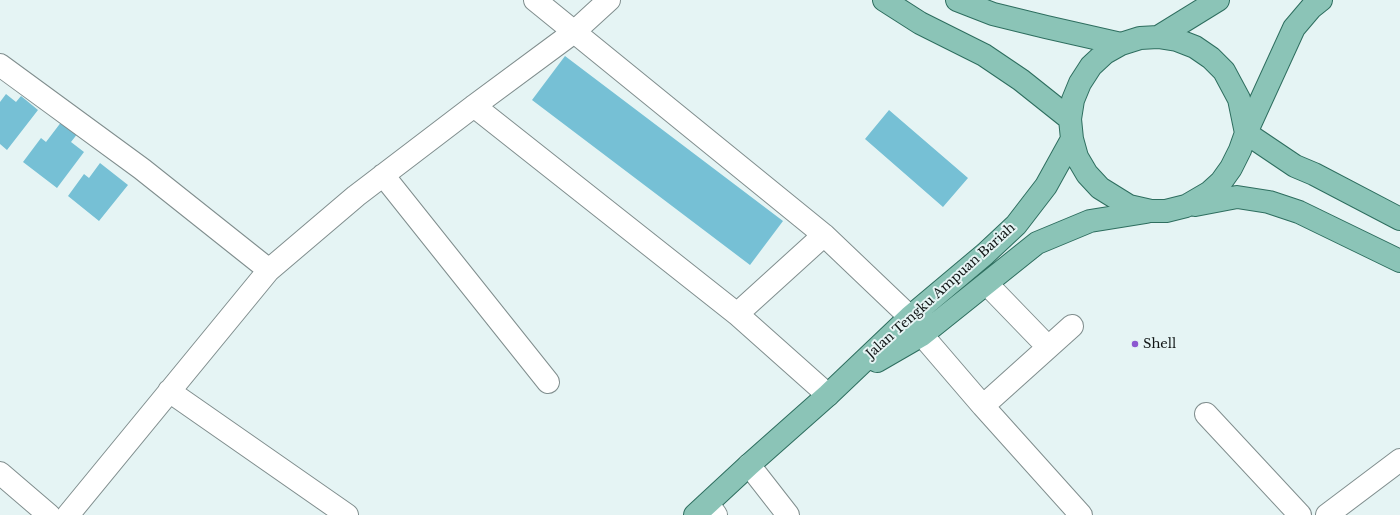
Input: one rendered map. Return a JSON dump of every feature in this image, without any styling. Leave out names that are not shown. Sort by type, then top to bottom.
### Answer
[{"type":"main road","points":[[884,0],[920,23],[984,55],[1028,85],[1071,129]]},
{"type":"main road","points":[[957,0],[993,14],[1121,44]]},
{"type":"main road","points":[[1158,37],[1218,0]]},
{"type":"main road","points":[[1186,206],[1210,192],[1221,182],[1232,168],[1246,133],[1294,28],[1321,0]]},
{"type":"main road","points":[[1400,219],[1314,174],[1295,166],[1246,133],[1239,99],[1224,72],[1211,58],[1195,47],[1177,40],[1158,37],[1140,38],[1121,44],[1105,53],[1091,66],[1080,82],[1073,100],[1071,129],[1077,157],[1087,174],[1100,188],[1129,206],[1151,211],[1166,211],[1237,197],[1269,202],[1300,212],[1400,261]]},
{"type":"main road","name":"Jalan Tengku Ampuan Bariah","points":[[916,326],[985,254],[1016,225],[1046,186],[1071,129]]},
{"type":"main road","name":"Jalan Tengku Ampuan Bariah","points":[[707,511],[749,465],[844,380],[916,326],[987,284],[1037,243],[1090,221],[1151,211]]},
{"type":"street","points":[[535,0],[824,235],[916,326],[983,406],[1081,515]]},
{"type":"street","points":[[68,515],[269,270],[356,196],[574,32],[609,0]]},
{"type":"street","points":[[0,65],[142,169],[269,270]]},
{"type":"street","points":[[474,106],[737,314],[828,395]]},
{"type":"street","points":[[383,175],[548,382]]},
{"type":"street","points":[[737,314],[824,235]]},
{"type":"street","points":[[987,284],[1048,347]]},
{"type":"street","points":[[983,406],[1072,326]]},
{"type":"street","points":[[169,391],[347,515]]},
{"type":"street","points":[[1206,414],[1300,515]]},
{"type":"street","points":[[1327,515],[1400,460]]},
{"type":"street","points":[[749,465],[788,515]]},
{"type":"street","points":[[0,473],[49,515]]},
{"type":"building","points":[[565,56],[783,221],[750,265],[532,100]]},
{"type":"building","points":[[6,94],[16,102],[21,96],[38,110],[7,150],[0,144],[0,102]]},
{"type":"building","points":[[889,110],[968,178],[943,207],[865,139]]},
{"type":"building","points":[[62,121],[78,133],[71,142],[84,152],[57,188],[23,162],[41,138],[46,142]]},
{"type":"building","points":[[100,163],[128,185],[99,221],[68,196],[84,174],[89,178]]},
{"type":"place","name":"Shell","points":[[1135,344]]}]
